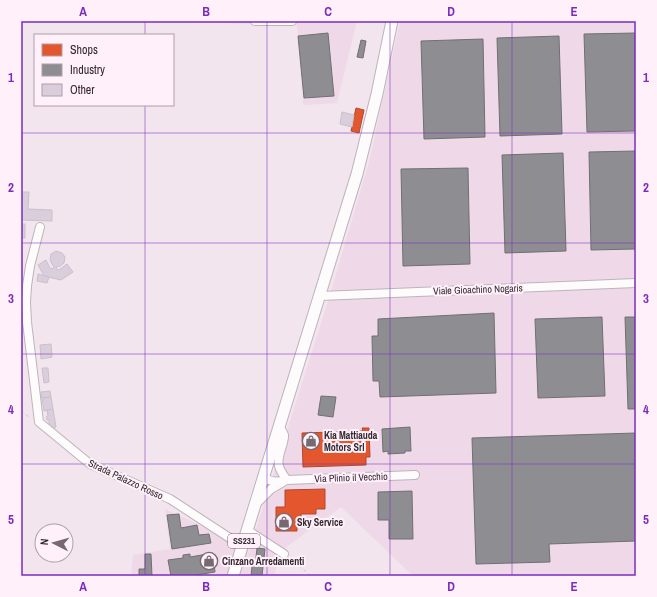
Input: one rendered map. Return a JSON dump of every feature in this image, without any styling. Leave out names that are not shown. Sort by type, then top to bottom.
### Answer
[{"type":"main road","points":[[279,427],[357,174],[377,94],[392,21]]},
{"type":"main road","name":"SS231","points":[[233,576],[279,427]]},
{"type":"street","points":[[255,21],[292,21]]},
{"type":"street","points":[[39,422],[26,302],[30,266],[40,227]]},
{"type":"street","name":"Viale Gioachino Nogaris","points":[[320,296],[636,283]]},
{"type":"street","name":"Strada Palazzo Rosso","points":[[39,422],[90,464],[170,499],[242,546]]},
{"type":"street","points":[[279,427],[284,437],[278,465],[287,480]]},
{"type":"street","name":"Via Plinio il Vecchio","points":[[263,478],[275,482],[287,480],[415,475]]},
{"type":"street","name":"Via Plinio il Vecchio","points":[[255,505],[271,489],[287,480]]},
{"type":"street","points":[[247,530],[284,554]]},
{"type":"path","points":[[21,411],[39,422]]},
{"type":"path","points":[[284,554],[310,576]]},
{"type":"shaded area","points":[[150,21],[357,21],[337,103],[303,105],[297,25]]},
{"type":"shaded area","points":[[400,21],[636,21],[636,576],[413,576],[341,507],[281,551],[274,576],[131,576],[133,555],[170,549],[165,509],[211,530],[237,547],[249,551],[327,304],[369,162]]},
{"type":"building: Shops","points":[[356,108],[364,110],[359,133],[351,131]]},
{"type":"building: Shops","points":[[362,428],[369,428],[370,457],[366,457],[366,465],[303,467],[302,433],[363,431]]},
{"type":"building: Shops","points":[[325,489],[325,509],[316,509],[316,514],[301,514],[301,526],[297,526],[297,531],[276,531],[276,507],[285,507],[285,490]]},
{"type":"building: Industry","points":[[328,33],[334,96],[304,98],[298,36]]},
{"type":"building: Industry","points":[[636,33],[636,131],[587,132],[584,34]]},
{"type":"building: Industry","points":[[559,36],[562,134],[500,136],[497,38]]},
{"type":"building: Industry","points":[[483,39],[485,137],[424,139],[421,41]]},
{"type":"building: Industry","points":[[361,40],[366,41],[363,58],[357,57]]},
{"type":"building: Industry","points":[[636,151],[636,249],[591,250],[589,152]]},
{"type":"building: Industry","points":[[563,153],[566,251],[505,253],[502,155]]},
{"type":"building: Industry","points":[[468,168],[470,264],[403,266],[401,169]]},
{"type":"building: Industry","points":[[494,313],[496,393],[380,397],[379,381],[373,381],[372,336],[378,336],[378,319]]},
{"type":"building: Industry","points":[[602,317],[605,396],[538,398],[535,319]]},
{"type":"building: Industry","points":[[625,317],[636,317],[636,409],[628,409]]},
{"type":"building: Industry","points":[[321,396],[336,397],[333,417],[318,415]]},
{"type":"building: Industry","points":[[410,427],[411,451],[405,451],[405,453],[388,454],[388,451],[383,452],[382,429]]},
{"type":"building: Industry","points":[[636,433],[636,541],[549,544],[550,562],[476,564],[472,438]]},
{"type":"building: Industry","points":[[412,491],[413,539],[389,539],[389,520],[378,520],[378,492]]},
{"type":"building: Industry","points":[[179,514],[181,528],[197,525],[199,535],[209,534],[211,543],[172,549],[167,515]]},
{"type":"building: Industry","points":[[257,548],[265,549],[262,576],[251,576],[252,566],[255,566]]},
{"type":"building: Industry","points":[[213,553],[215,572],[190,576],[171,576],[168,560],[183,558],[183,555],[190,554],[190,557]]},
{"type":"building: Industry","points":[[145,554],[151,554],[152,576],[139,576],[139,569],[145,569]]},
{"type":"building: Other","points":[[342,112],[354,115],[352,127],[340,124]]},
{"type":"building: Other","points":[[21,192],[29,192],[28,209],[52,210],[52,221],[21,220]]},
{"type":"building: Other","points":[[21,224],[25,224],[25,238],[21,238]]},
{"type":"building: Other","points":[[56,251],[62,253],[65,257],[64,263],[59,267],[57,266],[56,269],[59,270],[67,264],[73,272],[61,280],[44,276],[38,265],[46,260],[50,268],[53,269],[54,266],[50,260],[51,254]]},
{"type":"building: Other","points":[[38,274],[49,277],[47,283],[37,281]]},
{"type":"building: Other","points":[[51,344],[52,357],[41,359],[40,345]]},
{"type":"building: Other","points":[[42,368],[48,368],[49,382],[44,383]]},
{"type":"building: Other","points":[[50,391],[51,397],[42,398],[41,392]]},
{"type":"building: Other","points":[[51,397],[53,409],[44,411],[42,398]]},
{"type":"building: Other","points":[[53,409],[56,427],[53,428],[49,426],[49,420],[47,420],[46,417],[48,416],[47,410]]},
{"type":"place","name":"Kia Mattiauda Motors Srl","points":[[311,441]]},
{"type":"place","name":"Sky Service","points":[[284,522]]},
{"type":"place","name":"Cinzano Arredamenti","points":[[209,561]]}]
